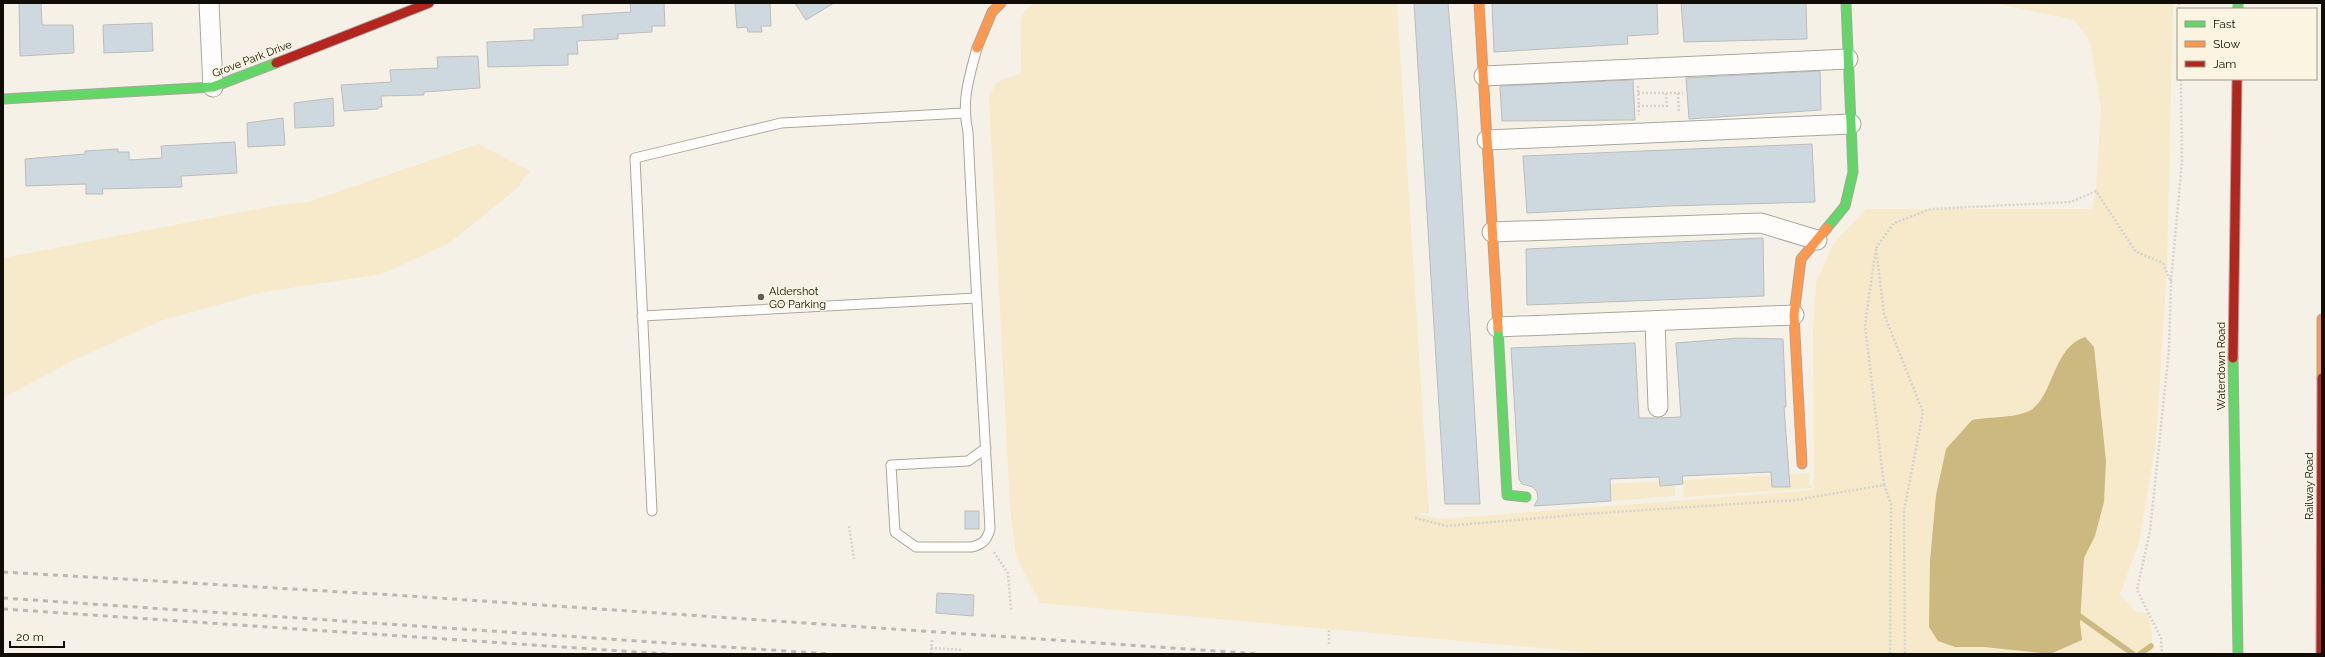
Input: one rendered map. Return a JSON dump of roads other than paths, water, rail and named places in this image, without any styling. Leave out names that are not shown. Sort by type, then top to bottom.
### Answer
[{"type":"street","points":[[208,3],[213,87]]},
{"type":"street","name":"Grove Park Drive","points":[[3,99],[213,87],[429,3]]},
{"type":"street","points":[[977,48],[992,12],[1001,3]]},
{"type":"street","points":[[1479,3],[1507,495],[1526,497]]},
{"type":"street","points":[[1802,464],[1794,315],[1801,259],[1845,206],[1853,172],[1846,3]]},
{"type":"street","points":[[1484,76],[1848,59]]},
{"type":"street","name":"Waterdown Road","points":[[2237,80],[2233,379],[2238,654]]},
{"type":"street","points":[[1487,140],[1851,124]]},
{"type":"street","points":[[1492,232],[1762,223],[1818,240]]},
{"type":"street","points":[[1497,327],[1794,315]]},
{"type":"street","name":"Railway Road","points":[[2321,654],[2322,318]]},
{"type":"street","points":[[1655,321],[1658,407]]},
{"type":"lane","points":[[977,48],[966,90],[964,113],[968,132],[976,298],[986,448],[990,529],[987,538],[980,545],[972,547],[916,548],[904,541],[895,532],[890,465],[968,461],[986,448]]},
{"type":"lane","points":[[652,511],[635,158],[733,133],[781,123],[964,113]]},
{"type":"lane","points":[[642,316],[976,298]]},
{"type":"waterway","points":[[2074,612],[2133,654]]},
{"type":"waterway","points":[[2140,654],[2151,646]]},
{"type":"railway","points":[[3,572],[394,595],[1260,654]]},
{"type":"railway","points":[[3,598],[830,654]]},
{"type":"railway","points":[[3,609],[666,654]]},
{"type":"place","name":"Aldershot GO Parking","points":[[761,297]]}]
